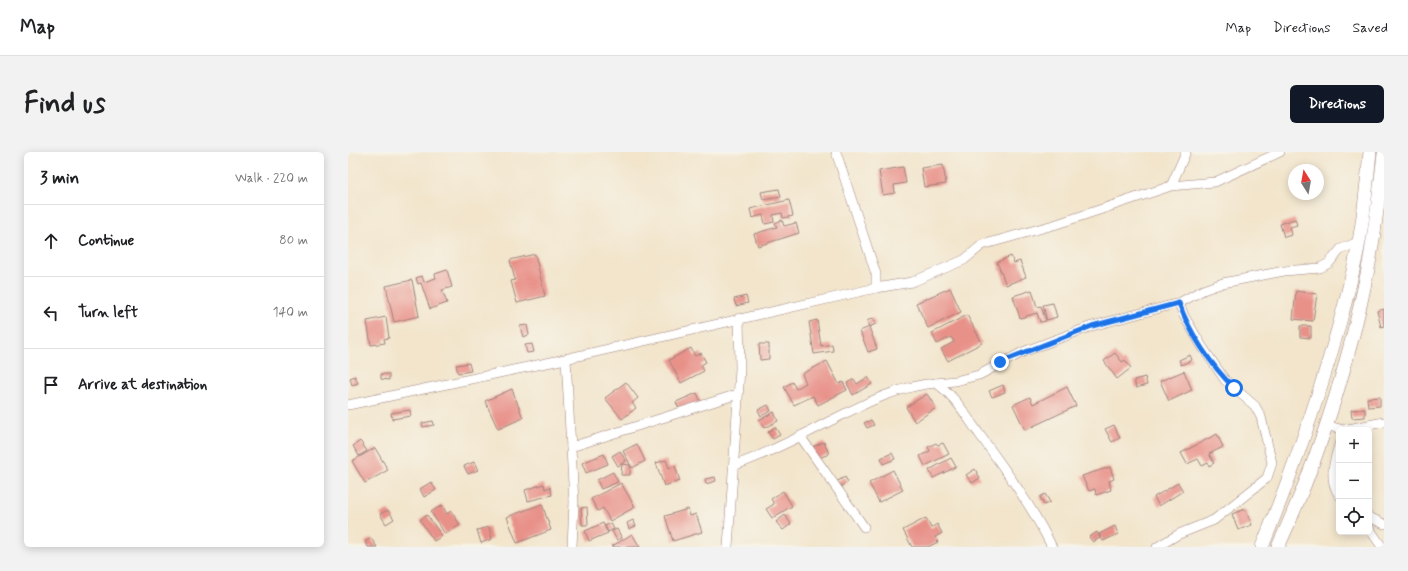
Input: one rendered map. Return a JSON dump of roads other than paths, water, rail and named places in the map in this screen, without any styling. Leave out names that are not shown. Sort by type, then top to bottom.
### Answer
[{"type":"main road","points":[[1262,547],[1313,411],[1352,274],[1358,242],[1370,152]]},
{"type":"main road","points":[[1278,547],[1308,475],[1326,425],[1347,356],[1367,274],[1384,154]]},
{"type":"street","points":[[836,152],[876,274],[876,288]]},
{"type":"street","points":[[1171,186],[1186,152]]},
{"type":"street","points":[[348,405],[566,359],[739,318],[876,288],[912,282],[964,260],[982,245],[1057,224],[1171,186],[1215,182],[1280,152]]},
{"type":"street","points":[[733,466],[756,458],[861,405],[907,387],[955,381],[979,375],[1023,352],[1092,326],[1179,303],[1203,290],[1223,284],[1284,271],[1320,268],[1329,263],[1340,249],[1358,242]]},
{"type":"street","points":[[1157,547],[1179,534],[1198,528],[1214,520],[1267,478],[1272,463],[1260,417],[1255,406],[1225,380],[1195,336],[1179,303]]},
{"type":"street","points":[[728,547],[740,368],[739,318]]},
{"type":"street","points":[[566,359],[574,502],[572,547]]},
{"type":"street","points":[[936,383],[947,390],[986,444],[1041,524],[1052,547]]},
{"type":"street","points":[[571,447],[738,394]]},
{"type":"street","points":[[1358,427],[1384,422]]},
{"type":"street","points":[[1326,425],[1336,428]]},
{"type":"street","points":[[800,436],[864,527]]},
{"type":"street","points":[[1336,457],[1332,474],[1336,489]]},
{"type":"street","points":[[1372,518],[1384,524]]},
{"type":"street","points":[[1372,532],[1382,547]]}]
